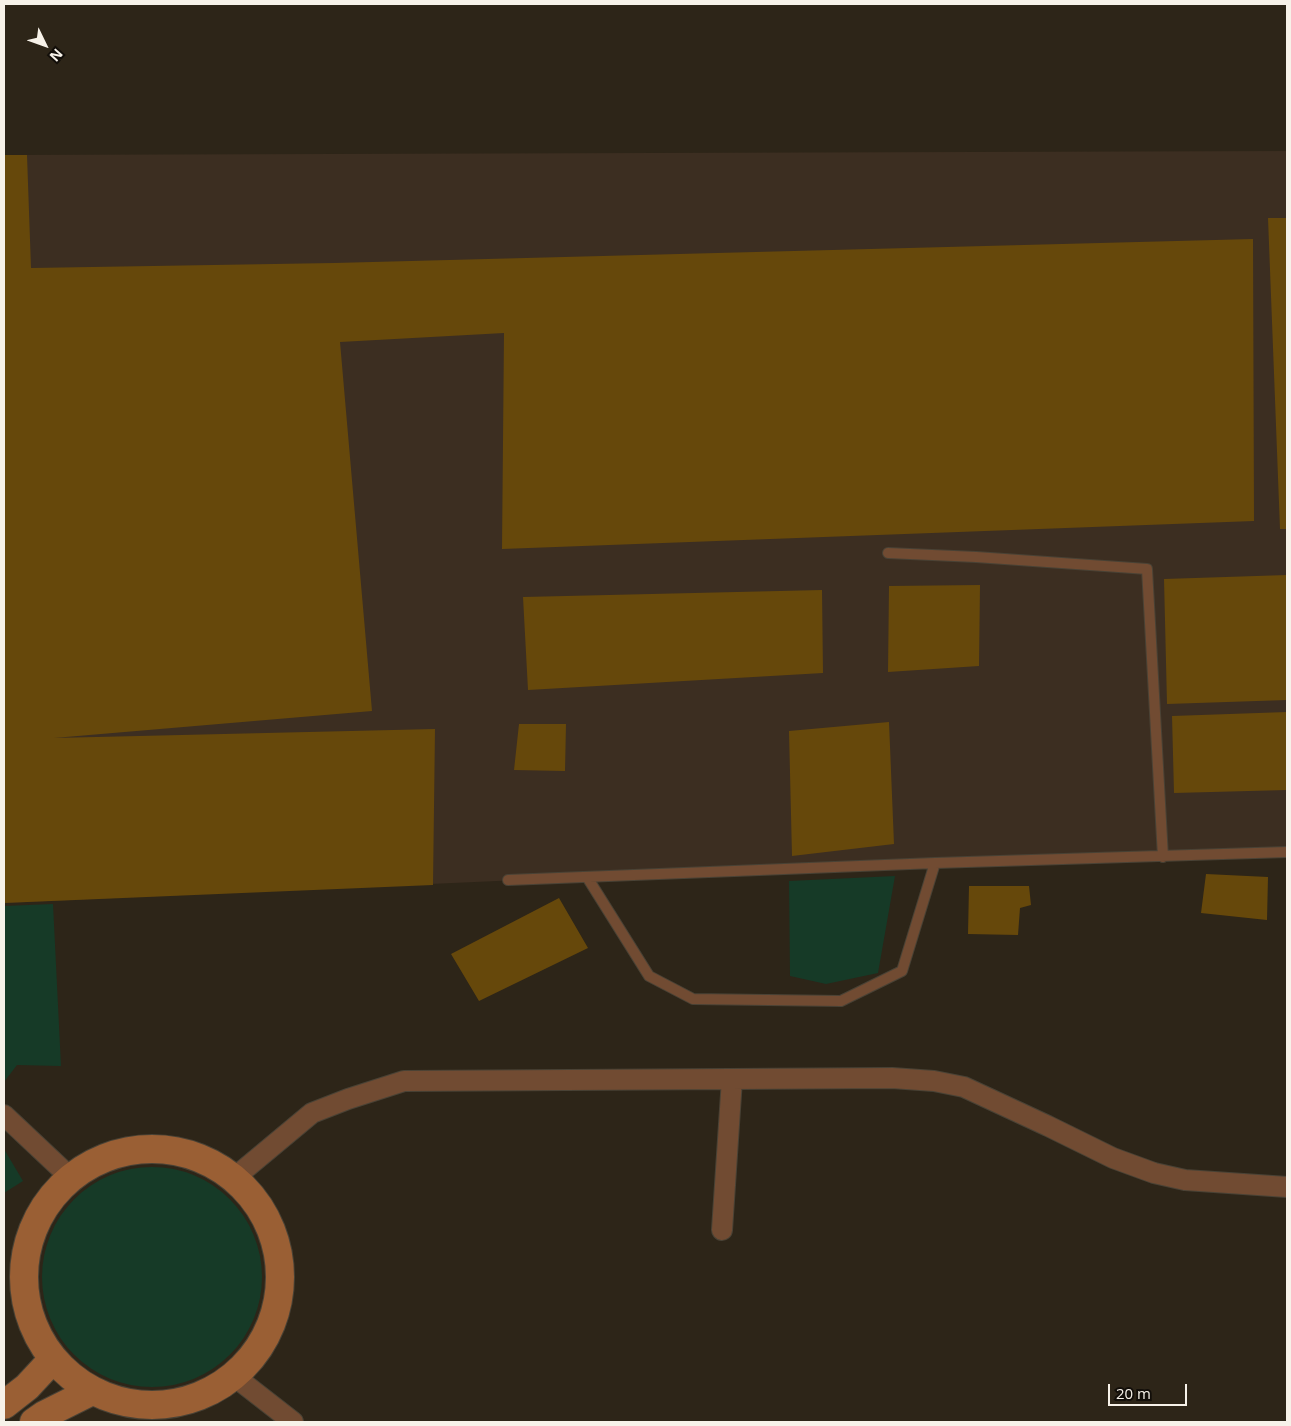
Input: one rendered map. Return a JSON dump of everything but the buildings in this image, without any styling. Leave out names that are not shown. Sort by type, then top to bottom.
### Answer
[{"type":"main road","points":[[165,1149],[190,1154],[213,1164],[234,1178],[252,1195],[265,1216],[275,1239],[280,1264],[280,1289],[275,1314],[265,1337],[251,1358],[234,1376],[213,1390],[189,1400],[164,1404],[139,1405],[115,1400],[92,1391],[71,1377],[53,1359],[39,1338],[30,1315],[24,1290],[25,1265],[30,1240],[39,1217],[53,1196],[71,1178],[92,1164],[115,1154],[140,1150],[165,1149]]},
{"type":"main road","points":[[4,1404],[27,1387],[53,1359]]},
{"type":"main road","points":[[34,1422],[92,1391]]},
{"type":"street","points":[[234,1178],[312,1113],[404,1081],[892,1078],[934,1081],[964,1087],[1113,1158],[1154,1173],[1185,1180],[1287,1187]]},
{"type":"street","points":[[722,1230],[732,1079]]},
{"type":"street","points":[[4,1115],[71,1178]]},
{"type":"street","points":[[234,1376],[293,1422]]},
{"type":"lane","points":[[888,553],[976,556],[1147,569],[1162,857]]},
{"type":"lane","points":[[508,880],[935,863],[1287,852]]},
{"type":"lane","points":[[587,877],[649,976],[693,999],[841,1001],[902,971],[935,863]]},
{"type":"shaded area","points":[[1287,151],[1287,848],[4,903],[4,155]]},
{"type":"green space","points":[[895,876],[878,973],[826,984],[790,976],[789,881]]},
{"type":"green space","points":[[53,904],[61,1066],[17,1065],[4,1082],[4,906]]},
{"type":"green space","points":[[4,1149],[23,1181],[4,1193]]},
{"type":"green space","points":[[141,1167],[163,1167],[194,1175],[213,1185],[230,1199],[244,1216],[254,1235],[260,1255],[262,1277],[260,1299],[254,1319],[244,1338],[230,1355],[213,1369],[194,1379],[163,1387],[141,1387],[110,1379],[100,1374],[82,1362],[67,1347],[50,1319],[42,1288],[42,1266],[50,1235],[55,1225],[67,1207],[82,1192],[110,1175]]}]
